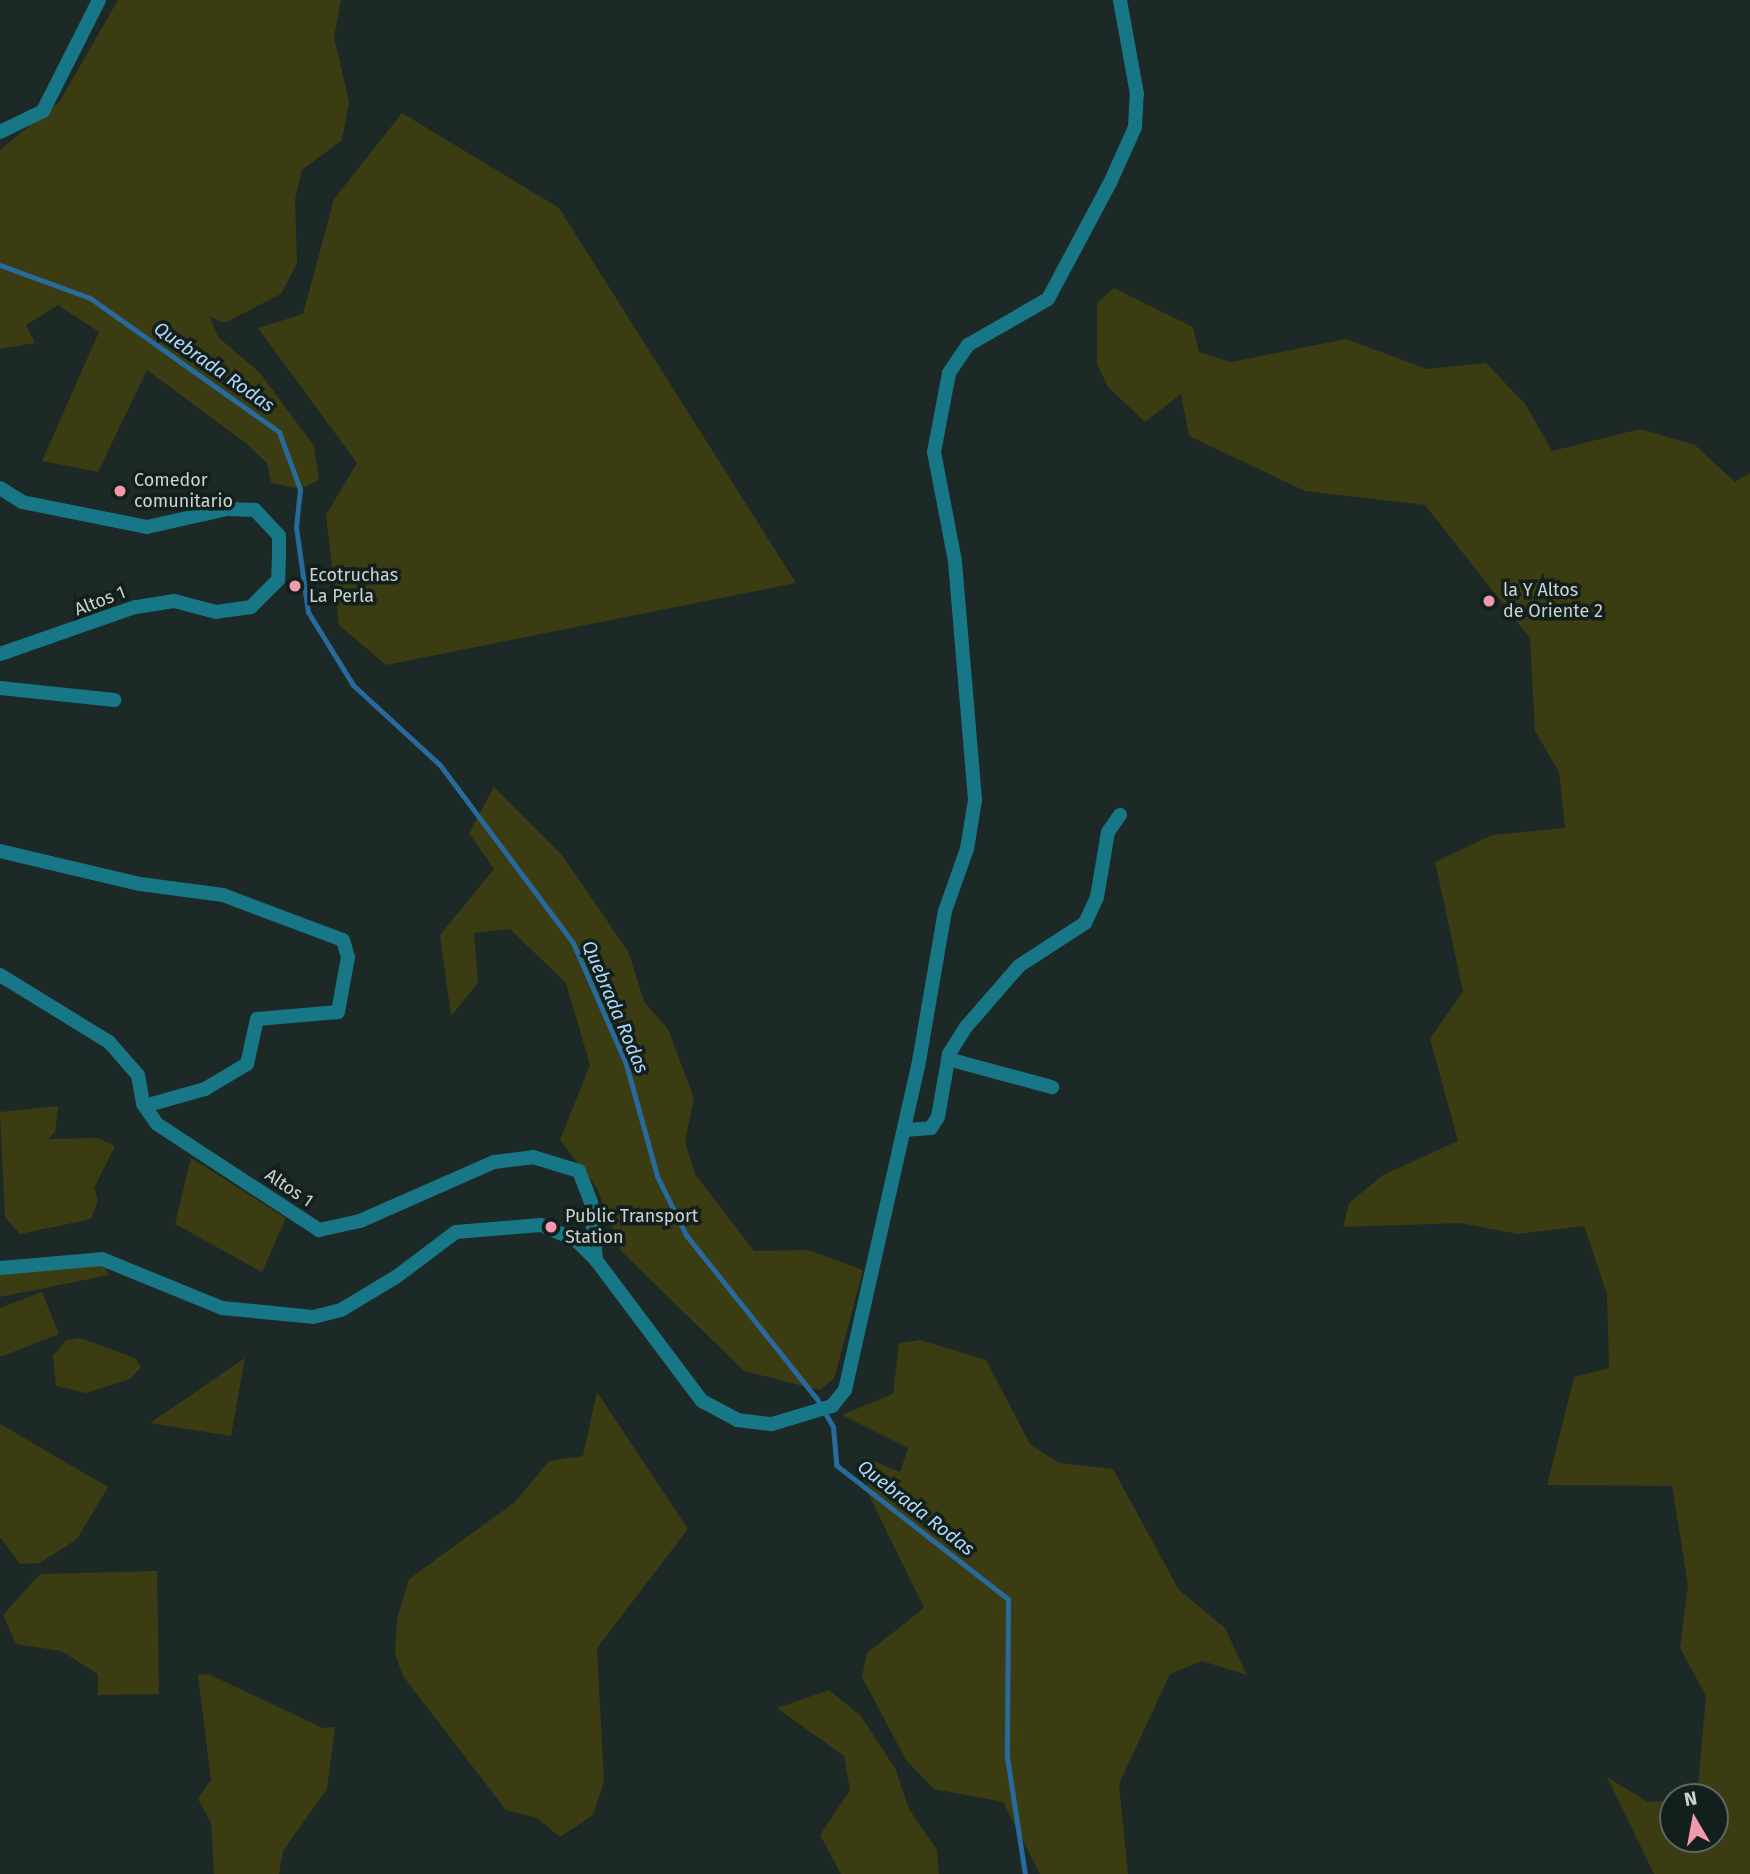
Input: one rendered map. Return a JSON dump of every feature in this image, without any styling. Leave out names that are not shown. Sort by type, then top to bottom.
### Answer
[{"type":"street","points":[[0,132],[43,111],[99,0]]},
{"type":"street","points":[[0,1268],[102,1259],[222,1308],[285,1319],[341,1310],[456,1232],[541,1225],[576,1240],[596,1260],[702,1401],[737,1420],[772,1424],[825,1409],[845,1390],[904,1130],[945,911],[967,849],[975,800],[957,581],[934,452],[949,373],[968,345],[1048,299],[1110,183],[1135,127],[1137,94],[1119,0]]},
{"type":"street","name":"Altos 1","points":[[0,488],[22,502],[147,527],[227,509],[255,510],[279,536],[278,580],[251,607],[216,612],[174,601],[135,607],[0,654]]},
{"type":"street","points":[[0,688],[114,700]]},
{"type":"street","points":[[904,1130],[931,1128],[938,1117],[948,1059],[966,1027],[1019,966],[1085,923],[1108,832],[1120,815]]},
{"type":"street","points":[[0,851],[139,884],[223,895],[343,940],[348,957],[338,1012],[257,1019],[247,1064],[205,1089],[148,1105]]},
{"type":"street","name":"Altos 1","points":[[0,975],[109,1042],[138,1075],[157,1124],[319,1230],[359,1221],[494,1162],[533,1157],[579,1171],[591,1203],[596,1260]]},
{"type":"street","points":[[948,1059],[1052,1087]]},
{"type":"shaded area","points":[[118,0],[341,0],[334,37],[349,102],[342,140],[302,170],[295,200],[297,263],[281,294],[224,323],[209,316],[219,338],[260,373],[314,446],[319,480],[300,489],[271,483],[267,463],[247,444],[147,370],[98,472],[42,461],[99,332],[58,305],[26,325],[35,343],[0,349],[0,150],[60,101]]},
{"type":"shaded area","points":[[402,113],[559,208],[796,583],[386,665],[339,625],[326,515],[357,463],[258,328],[303,314],[334,199]]},
{"type":"shaded area","points":[[1114,288],[1193,327],[1199,352],[1231,362],[1346,339],[1427,369],[1486,363],[1526,405],[1552,451],[1640,429],[1695,445],[1735,482],[1750,473],[1750,1874],[1654,1874],[1607,1777],[1648,1802],[1659,1801],[1659,1853],[1729,1853],[1729,1783],[1698,1783],[1706,1696],[1680,1648],[1688,1585],[1672,1486],[1547,1485],[1574,1377],[1609,1368],[1607,1294],[1584,1226],[1518,1234],[1460,1223],[1343,1227],[1349,1203],[1383,1175],[1458,1141],[1430,1039],[1463,991],[1435,862],[1492,835],[1565,828],[1559,772],[1535,731],[1530,638],[1425,505],[1305,491],[1189,436],[1181,394],[1145,422],[1108,387],[1097,364],[1097,303]]},
{"type":"shaded area","points":[[494,787],[562,855],[629,953],[644,1002],[668,1029],[694,1098],[685,1142],[695,1174],[754,1251],[808,1250],[863,1270],[834,1379],[819,1390],[744,1371],[621,1251],[597,1188],[560,1140],[590,1065],[566,983],[510,929],[474,933],[478,983],[451,1016],[440,935],[494,869],[469,833]]},
{"type":"shaded area","points":[[58,1106],[55,1132],[48,1139],[98,1138],[115,1146],[94,1188],[98,1200],[91,1219],[20,1234],[5,1217],[0,1112]]},
{"type":"shaded area","points":[[191,1158],[286,1218],[262,1272],[175,1224]]},
{"type":"shaded area","points":[[103,1264],[109,1275],[0,1297],[0,1274]]},
{"type":"shaded area","points":[[42,1292],[59,1334],[0,1357],[0,1308]]},
{"type":"shaded area","points":[[80,1338],[135,1358],[141,1367],[130,1379],[86,1393],[56,1386],[53,1356],[66,1340]]},
{"type":"shaded area","points":[[920,1340],[986,1360],[1030,1444],[1059,1463],[1113,1469],[1179,1590],[1225,1628],[1247,1675],[1202,1661],[1170,1674],[1119,1784],[1128,1874],[1040,1874],[1003,1802],[934,1789],[906,1760],[862,1677],[867,1653],[924,1608],[869,1495],[864,1457],[900,1472],[908,1448],[842,1415],[893,1394],[899,1343]]},
{"type":"shaded area","points":[[245,1358],[231,1436],[150,1423]]},
{"type":"shaded area","points":[[597,1392],[688,1529],[597,1648],[604,1782],[593,1815],[560,1837],[537,1818],[506,1810],[403,1676],[395,1654],[397,1619],[409,1579],[515,1502],[549,1461],[583,1456]]},
{"type":"shaded area","points":[[0,1424],[108,1487],[77,1539],[40,1563],[20,1564],[0,1537]]},
{"type":"shaded area","points":[[157,1571],[159,1694],[98,1695],[98,1674],[61,1651],[16,1644],[3,1615],[40,1574]]},
{"type":"shaded area","points":[[208,1674],[323,1728],[335,1727],[327,1789],[283,1851],[279,1874],[214,1874],[211,1823],[198,1799],[211,1780],[198,1675]]},
{"type":"shaded area","points":[[829,1690],[861,1716],[896,1770],[909,1809],[937,1850],[939,1874],[841,1874],[820,1835],[850,1790],[844,1756],[777,1708]]},
{"type":"waterway","name":"Quebrada Rodas","points":[[0,265],[90,298],[279,432],[300,489],[296,527],[308,612],[353,685],[440,765],[573,943],[626,1064],[657,1176],[686,1235],[817,1399],[833,1427],[836,1465],[1008,1599],[1007,1757],[1025,1874]]},
{"type":"place","name":"Comedor comunitario","points":[[120,491]]},
{"type":"place","name":"Ecotruchas La Perla","points":[[295,586]]},
{"type":"place","name":"la Y Altos de Oriente 2","points":[[1489,601]]},
{"type":"place","name":"Public Transport Station","points":[[551,1227]]}]
